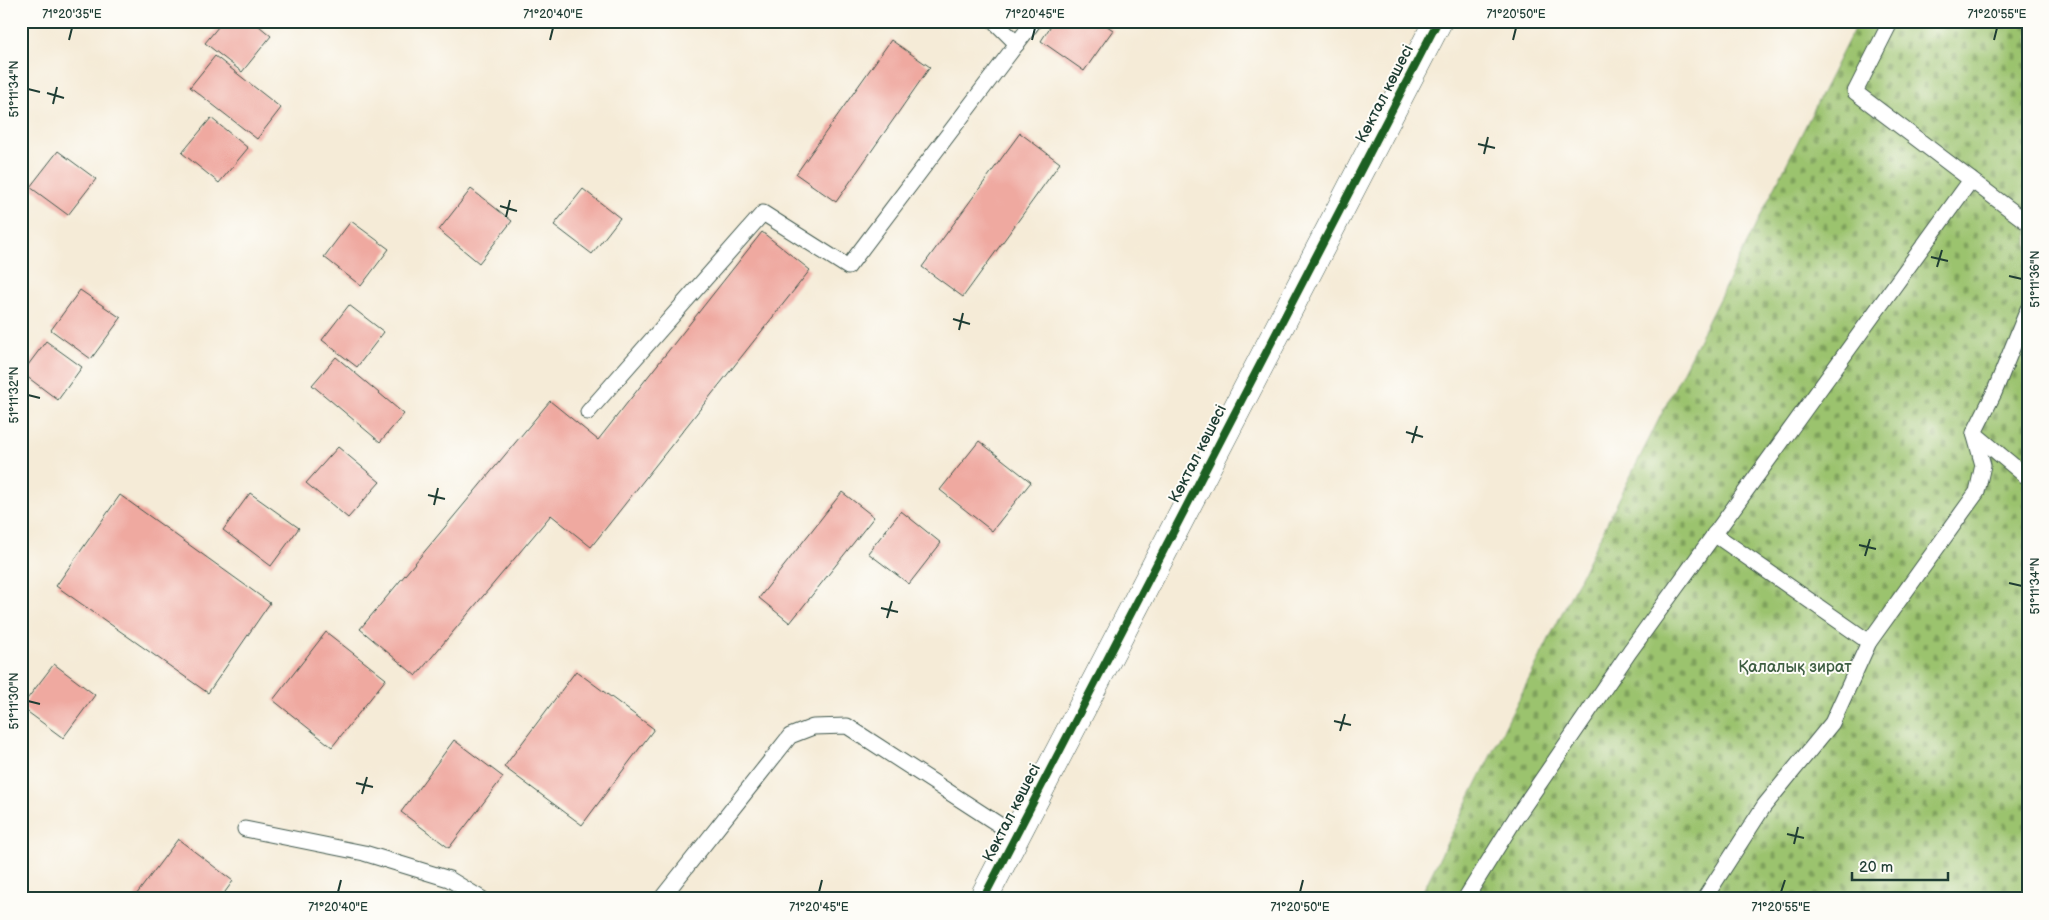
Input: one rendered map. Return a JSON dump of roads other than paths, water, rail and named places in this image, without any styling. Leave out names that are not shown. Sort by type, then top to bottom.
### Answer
[{"type":"street","name":"Көктал көшесі","points":[[983,899],[1438,21]]},
{"type":"lane","points":[[994,21],[1017,44]]},
{"type":"lane","points":[[588,412],[763,213],[848,267],[1034,21]]},
{"type":"lane","points":[[1891,21],[1855,92],[2028,223]]},
{"type":"lane","points":[[1465,899],[1520,811],[1630,651],[1971,180]]},
{"type":"lane","points":[[1704,899],[1764,806],[1832,723],[1869,642],[1976,492],[1983,465],[1974,433],[1994,393],[2028,309]]},
{"type":"lane","points":[[1974,433],[2028,478]]},
{"type":"lane","points":[[1714,534],[1869,642]]},
{"type":"lane","points":[[661,899],[790,736],[813,727],[847,726],[1015,836]]},
{"type":"lane","points":[[245,829],[364,853],[449,879],[482,899]]},
{"type":"park label","name":"Қалалық зират","points":[[1795,667]]}]
